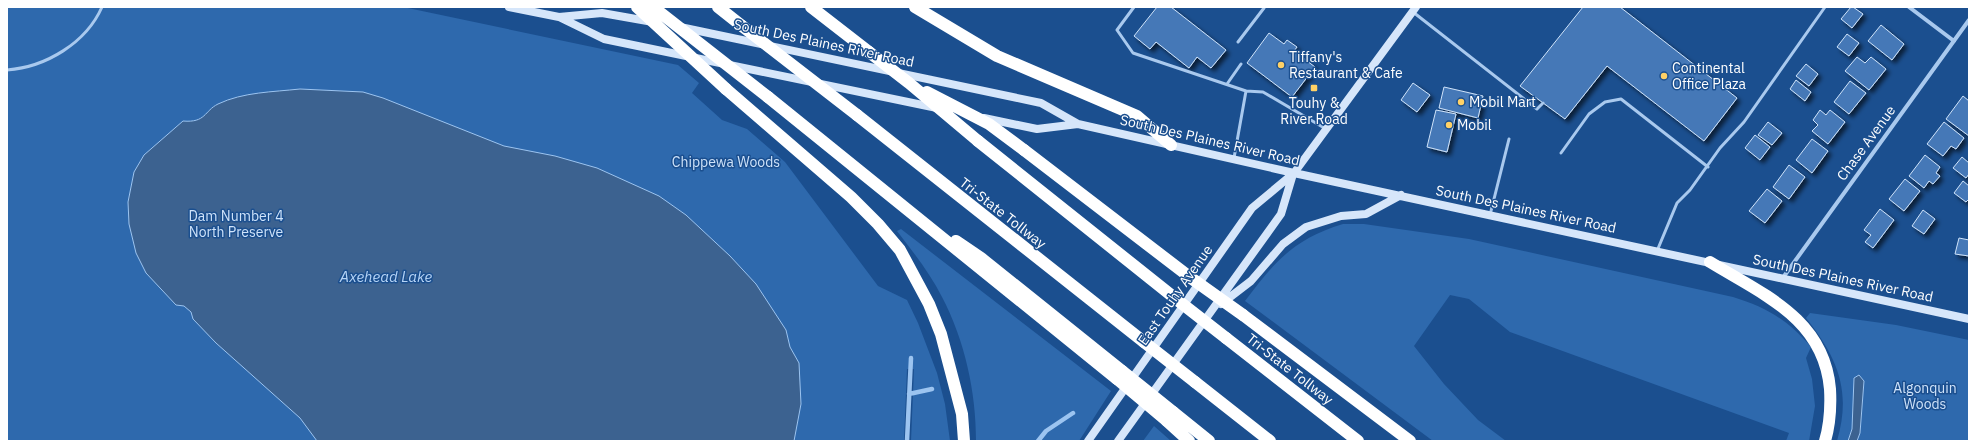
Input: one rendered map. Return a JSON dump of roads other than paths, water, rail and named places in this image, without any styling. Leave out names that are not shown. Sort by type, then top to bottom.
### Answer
[{"type":"highway","points":[[637,7],[726,89],[851,197],[878,224],[900,250],[929,304],[941,334],[962,414],[964,441]]},
{"type":"highway","points":[[653,7],[913,213],[981,258],[1170,417],[1209,441]]},
{"type":"highway","name":"Tri-State Tollway","points":[[718,7],[1270,441]]},
{"type":"highway","name":"Tri-State Tollway","points":[[811,7],[909,82],[978,140],[1176,299],[1358,441]]},
{"type":"highway","points":[[915,7],[997,56],[1137,116],[1171,145]]},
{"type":"highway","points":[[909,82],[989,124],[1191,278],[1243,315],[1410,441]]},
{"type":"highway","points":[[1710,262],[1783,308],[1806,329],[1819,347],[1827,365],[1830,392],[1831,411],[1825,441]]},
{"type":"highway","points":[[1170,417],[1189,441]]},
{"type":"main road","name":"South Des Plaines River Road","points":[[510,7],[558,17],[604,39],[1037,129],[1078,124]]},
{"type":"main road","name":"East Touhy Avenue","points":[[1088,441],[1252,208],[1294,173],[1415,9]]},
{"type":"main road","name":"South Des Plaines River Road","points":[[558,17],[602,13],[690,29],[1041,103],[1078,124],[1490,216],[1710,262],[1969,319]]},
{"type":"main road","name":"East Touhy Avenue","points":[[1118,441],[1281,214],[1294,173]]},
{"type":"main road","points":[[1209,313],[1251,281],[1283,244],[1306,227],[1341,216],[1366,214],[1401,195]]},
{"type":"street","points":[[1909,7],[1954,41]]},
{"type":"street","name":"Chase Avenue","points":[[1782,278],[1969,20]]},
{"type":"lane","points":[[7,70],[38,63],[57,54],[75,42],[88,29],[102,7]]},
{"type":"lane","points":[[1134,7],[1117,30],[1133,52],[1246,91],[1263,92],[1326,129]]},
{"type":"lane","points":[[1657,251],[1676,203],[1690,190],[1708,167],[1720,148],[1744,122],[1826,7]]},
{"type":"lane","points":[[1238,42],[1264,8]]},
{"type":"lane","points":[[1415,9],[1537,109],[1543,103]]},
{"type":"lane","points":[[1227,84],[1241,64]]},
{"type":"lane","points":[[1234,159],[1246,91]]},
{"type":"lane","points":[[1561,154],[1589,114],[1605,102],[1621,99],[1708,167]]},
{"type":"lane","points":[[1490,216],[1510,139]]},
{"type":"water","name":"Axehead Lake","points":[[300,89],[363,92],[383,98],[504,146],[555,156],[597,168],[659,196],[686,215],[730,256],[756,284],[786,330],[790,347],[799,363],[801,404],[794,441],[317,441],[300,418],[216,343],[193,319],[191,312],[184,306],[176,305],[146,273],[136,253],[129,224],[128,202],[134,172],[144,155],[183,121],[196,120],[204,116],[218,104],[238,97],[258,93]]},
{"type":"water","points":[[1859,375],[1864,381],[1860,433],[1857,441],[1848,441],[1852,429],[1854,378]]},
{"type":"waterway","points":[[907,441],[911,358]]},
{"type":"waterway","points":[[909,394],[932,389]]},
{"type":"waterway","points":[[1038,441],[1046,431],[1073,413]]},
{"type":"place","name":"Tiffany's Restaurant & Cafe","points":[[1281,65]]},
{"type":"place","name":"Continental Office Plaza","points":[[1664,76]]},
{"type":"place","name":"Touhy & River Road","points":[[1314,88]]},
{"type":"place","name":"Mobil Mart","points":[[1461,102]]},
{"type":"place","name":"Mobil","points":[[1449,125]]},
{"type":"park label","name":"Chippewa Woods","points":[[726,162]]},
{"type":"park label","name":"Dam Number 4 North Preserve","points":[[236,224]]},
{"type":"park label","name":"Algonquin Woods","points":[[1925,396]]}]
